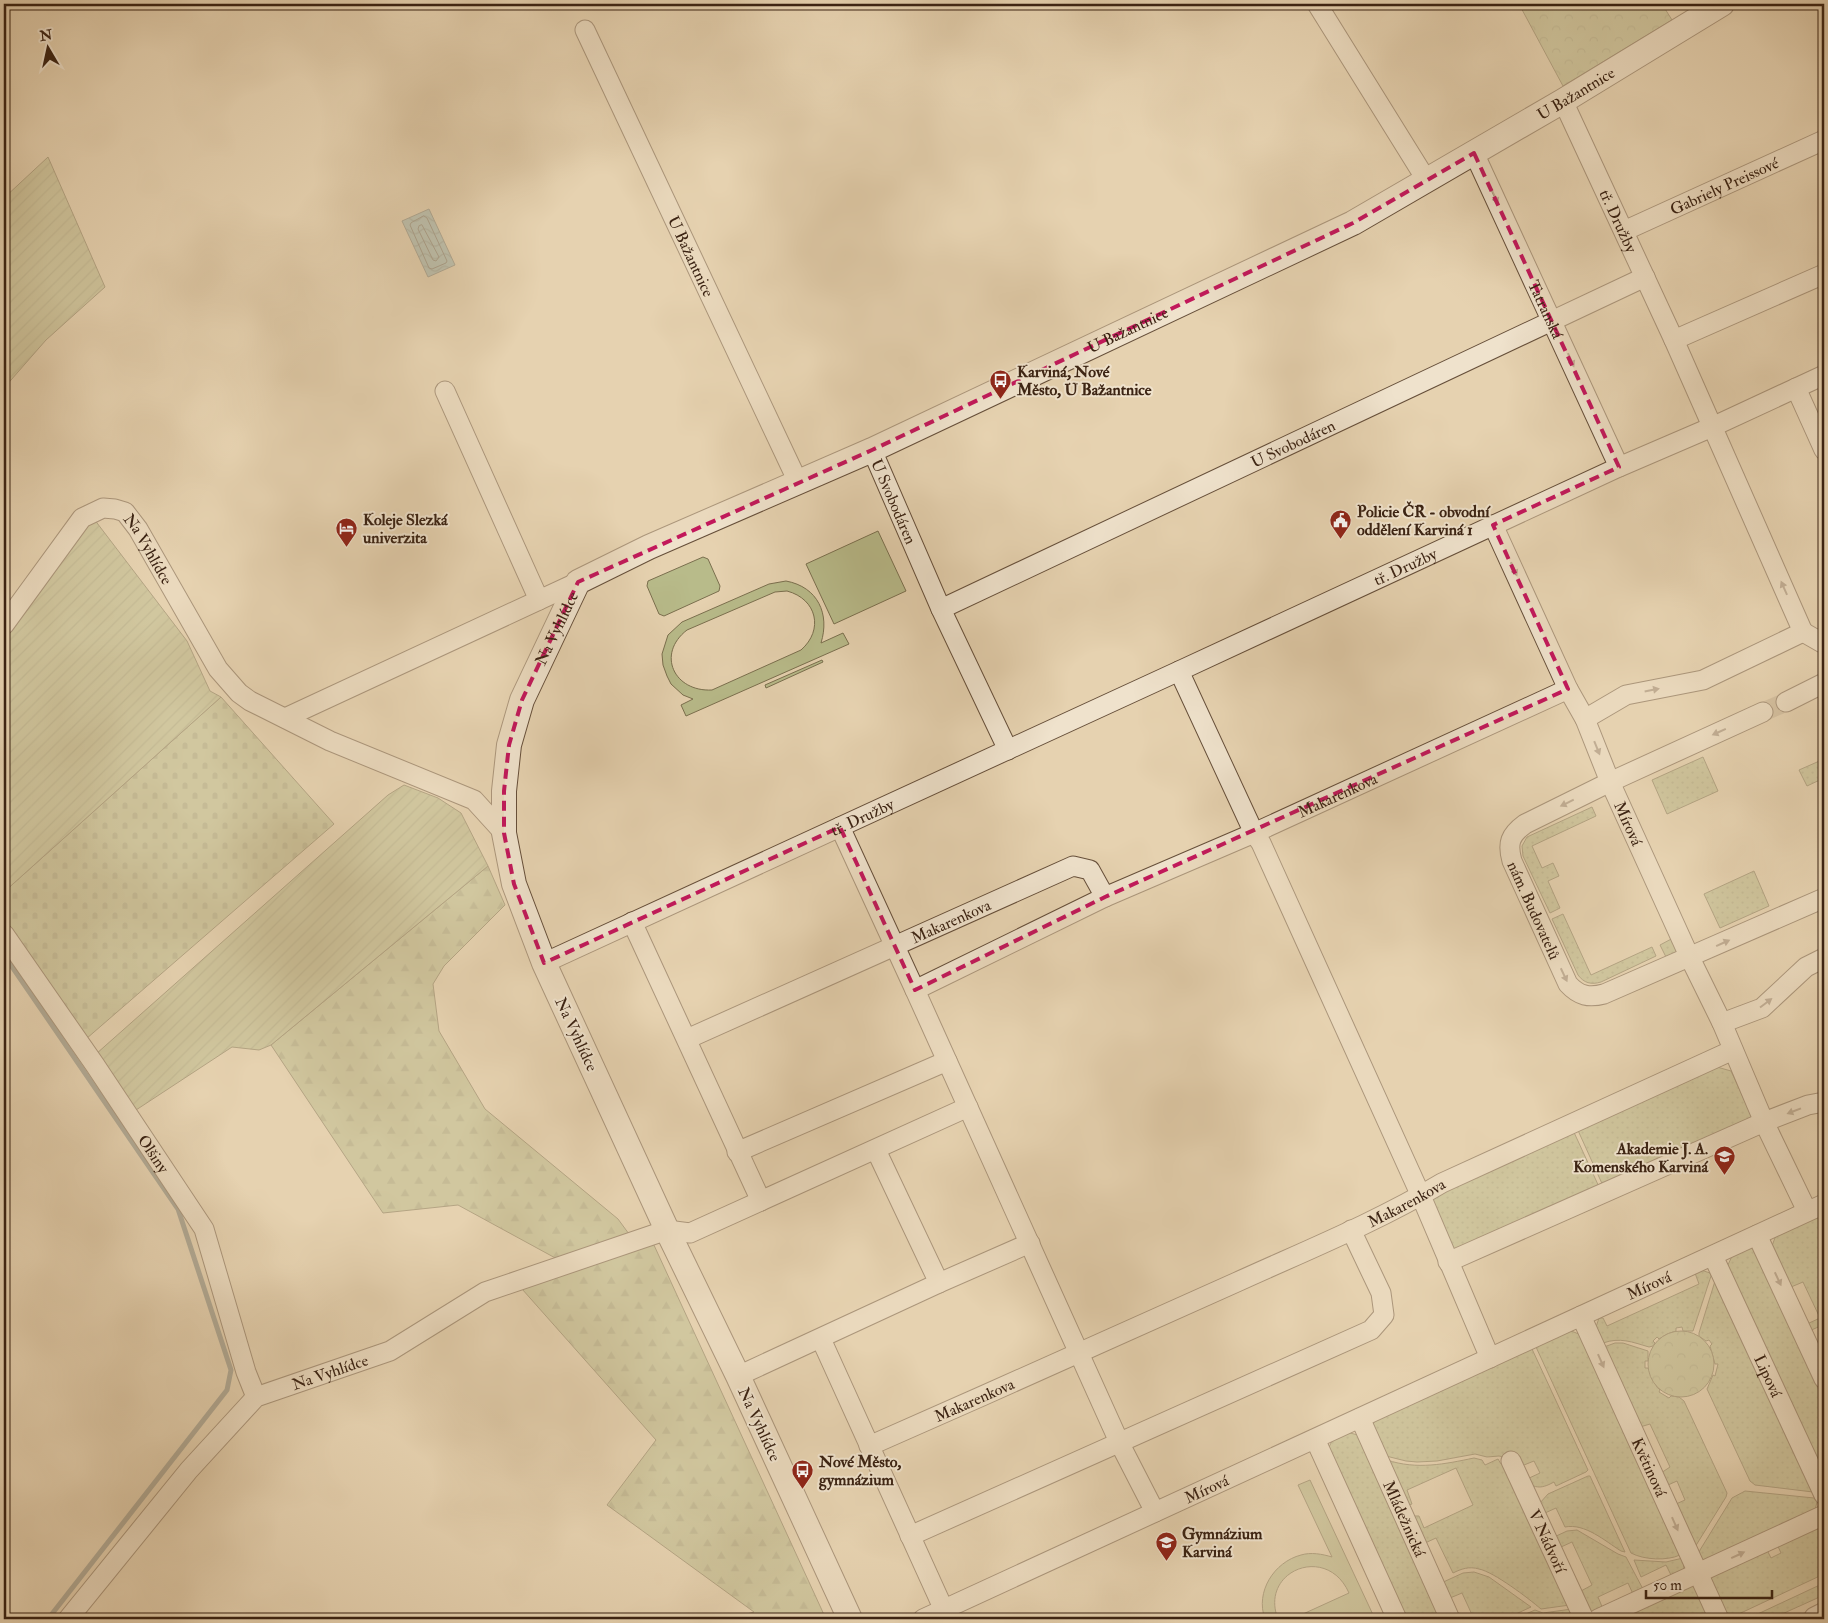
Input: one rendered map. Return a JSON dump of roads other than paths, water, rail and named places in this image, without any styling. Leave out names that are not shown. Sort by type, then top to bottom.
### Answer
[{"type":"street","points":[[1318,4],[1427,181]]},
{"type":"street","name":"U Bažantnice","points":[[578,582],[648,547],[872,450],[1353,223],[1563,101],[1722,4]]},
{"type":"street","name":"U Bažantnice","points":[[584,30],[798,482]]},
{"type":"street","name":"tř. Družby","points":[[1563,101],[1674,340],[1803,632]]},
{"type":"street","name":"Gabriely Preissové","points":[[1624,231],[1824,140]]},
{"type":"street","name":"Tatranská","points":[[1474,153],[1553,320],[1619,467]]},
{"type":"street","points":[[1674,340],[1824,274]]},
{"type":"street","name":"U Svobodáren","points":[[941,609],[1645,277]]},
{"type":"street","name":"tř. Družby","points":[[544,962],[1008,750],[1619,467],[1712,427],[1824,375]]},
{"type":"street","points":[[1796,388],[1824,450]]},
{"type":"street","name":"Na Vyhlídce","points":[[445,391],[539,600]]},
{"type":"street","name":"U Svobodáren","points":[[872,450],[941,609],[1008,750]]},
{"type":"street","name":"Na Vyhlídce","points":[[4,625],[82,518],[103,508],[125,512],[138,529],[218,668],[239,693],[250,701],[330,741],[474,800],[504,833]]},
{"type":"street","name":"Mírová","points":[[923,1619],[1816,1208],[1764,1122],[1722,1023],[1690,958],[1610,782],[1584,719],[1568,689],[1493,525]]},
{"type":"street","name":"Na Vyhlídce","points":[[285,718],[578,582]]},
{"type":"street","name":"Na Vyhlídce","points":[[578,582],[522,700],[509,745],[506,768],[504,833],[514,884],[544,962],[667,1230],[738,1376],[850,1619]]},
{"type":"street","points":[[1584,719],[1626,695],[1702,680],[1803,632],[1824,644]]},
{"type":"street","points":[[1179,671],[1254,833],[1261,843],[1421,1196],[1490,1358]]},
{"type":"street","points":[[1786,702],[1824,683]]},
{"type":"street","name":"Makarenkova","points":[[914,990],[1105,896],[1254,833],[1568,689]]},
{"type":"street","name":"nám. Budovatelů","points":[[1763,712],[1610,782],[1525,824],[1516,831],[1511,839],[1509,849],[1512,861],[1568,984],[1575,992],[1586,996],[1595,997],[1690,958],[1824,898]]},
{"type":"street","name":"Makarenkova","points":[[840,827],[1120,1444],[1155,1512]]},
{"type":"street","name":"Makarenkova","points":[[687,1039],[1073,866],[1090,870],[1105,896]]},
{"type":"street","points":[[632,922],[761,1200]]},
{"type":"street","name":"Olšiny","points":[[4,934],[95,1065],[204,1229],[246,1372],[256,1397]]},
{"type":"street","points":[[1722,1023],[1762,1008],[1806,967],[1824,958]]},
{"type":"street","name":"Makarenkova","points":[[870,1446],[1351,1230],[1442,1184],[1733,1050]]},
{"type":"street","points":[[738,1152],[947,1061]]},
{"type":"street","points":[[1448,1262],[1764,1122],[1808,1105],[1824,1102]]},
{"type":"street","points":[[667,1230],[690,1233],[968,1107]]},
{"type":"street","points":[[876,1150],[939,1283]]},
{"type":"street","name":"Na Vyhlídce","points":[[68,1619],[188,1470],[256,1397],[390,1351],[485,1292],[667,1230]]},
{"type":"street","points":[[910,1536],[1120,1444],[1371,1330],[1384,1315],[1381,1293],[1351,1230]]},
{"type":"street","points":[[1757,1235],[1824,1379]]},
{"type":"street","points":[[738,1376],[1030,1243]]},
{"type":"street","name":"Lipová","points":[[1713,1256],[1824,1495]]},
{"type":"street","name":"Květinová","points":[[1581,1316],[1719,1619]]},
{"type":"street","points":[[821,1339],[944,1610]]},
{"type":"street","name":"Mládežnická","points":[[1360,1418],[1450,1619]]},
{"type":"street","points":[[1315,1439],[1397,1619]]},
{"type":"street","name":"V Nádvoří","points":[[1511,1461],[1584,1619]]},
{"type":"street","points":[[1598,1619],[1824,1515]]},
{"type":"street","points":[[1816,1619],[1824,1615]]},
{"type":"water","points":[[429,209],[455,265],[428,277],[402,221]]},
{"type":"waterway","points":[[4,955],[178,1209],[231,1370],[227,1390],[48,1619]]},
{"type":"tunnel","points":[[1763,712],[1786,702]]},
{"type":"place","name":"Karviná, Nové Město, U Bažantnice","points":[[1001,399]]},
{"type":"place","name":"Policie ČR - obvodní oddělení Karviná 1","points":[[1341,539]]},
{"type":"place","name":"Koleje Slezká univerzita","points":[[347,547]]},
{"type":"place","name":"Akademie J. A. Komenského Karviná","points":[[1724,1176]]},
{"type":"place","name":"Nové Město, gymnázium","points":[[803,1489]]},
{"type":"place","name":"Gymnázium Karviná","points":[[1166,1561]]}]
